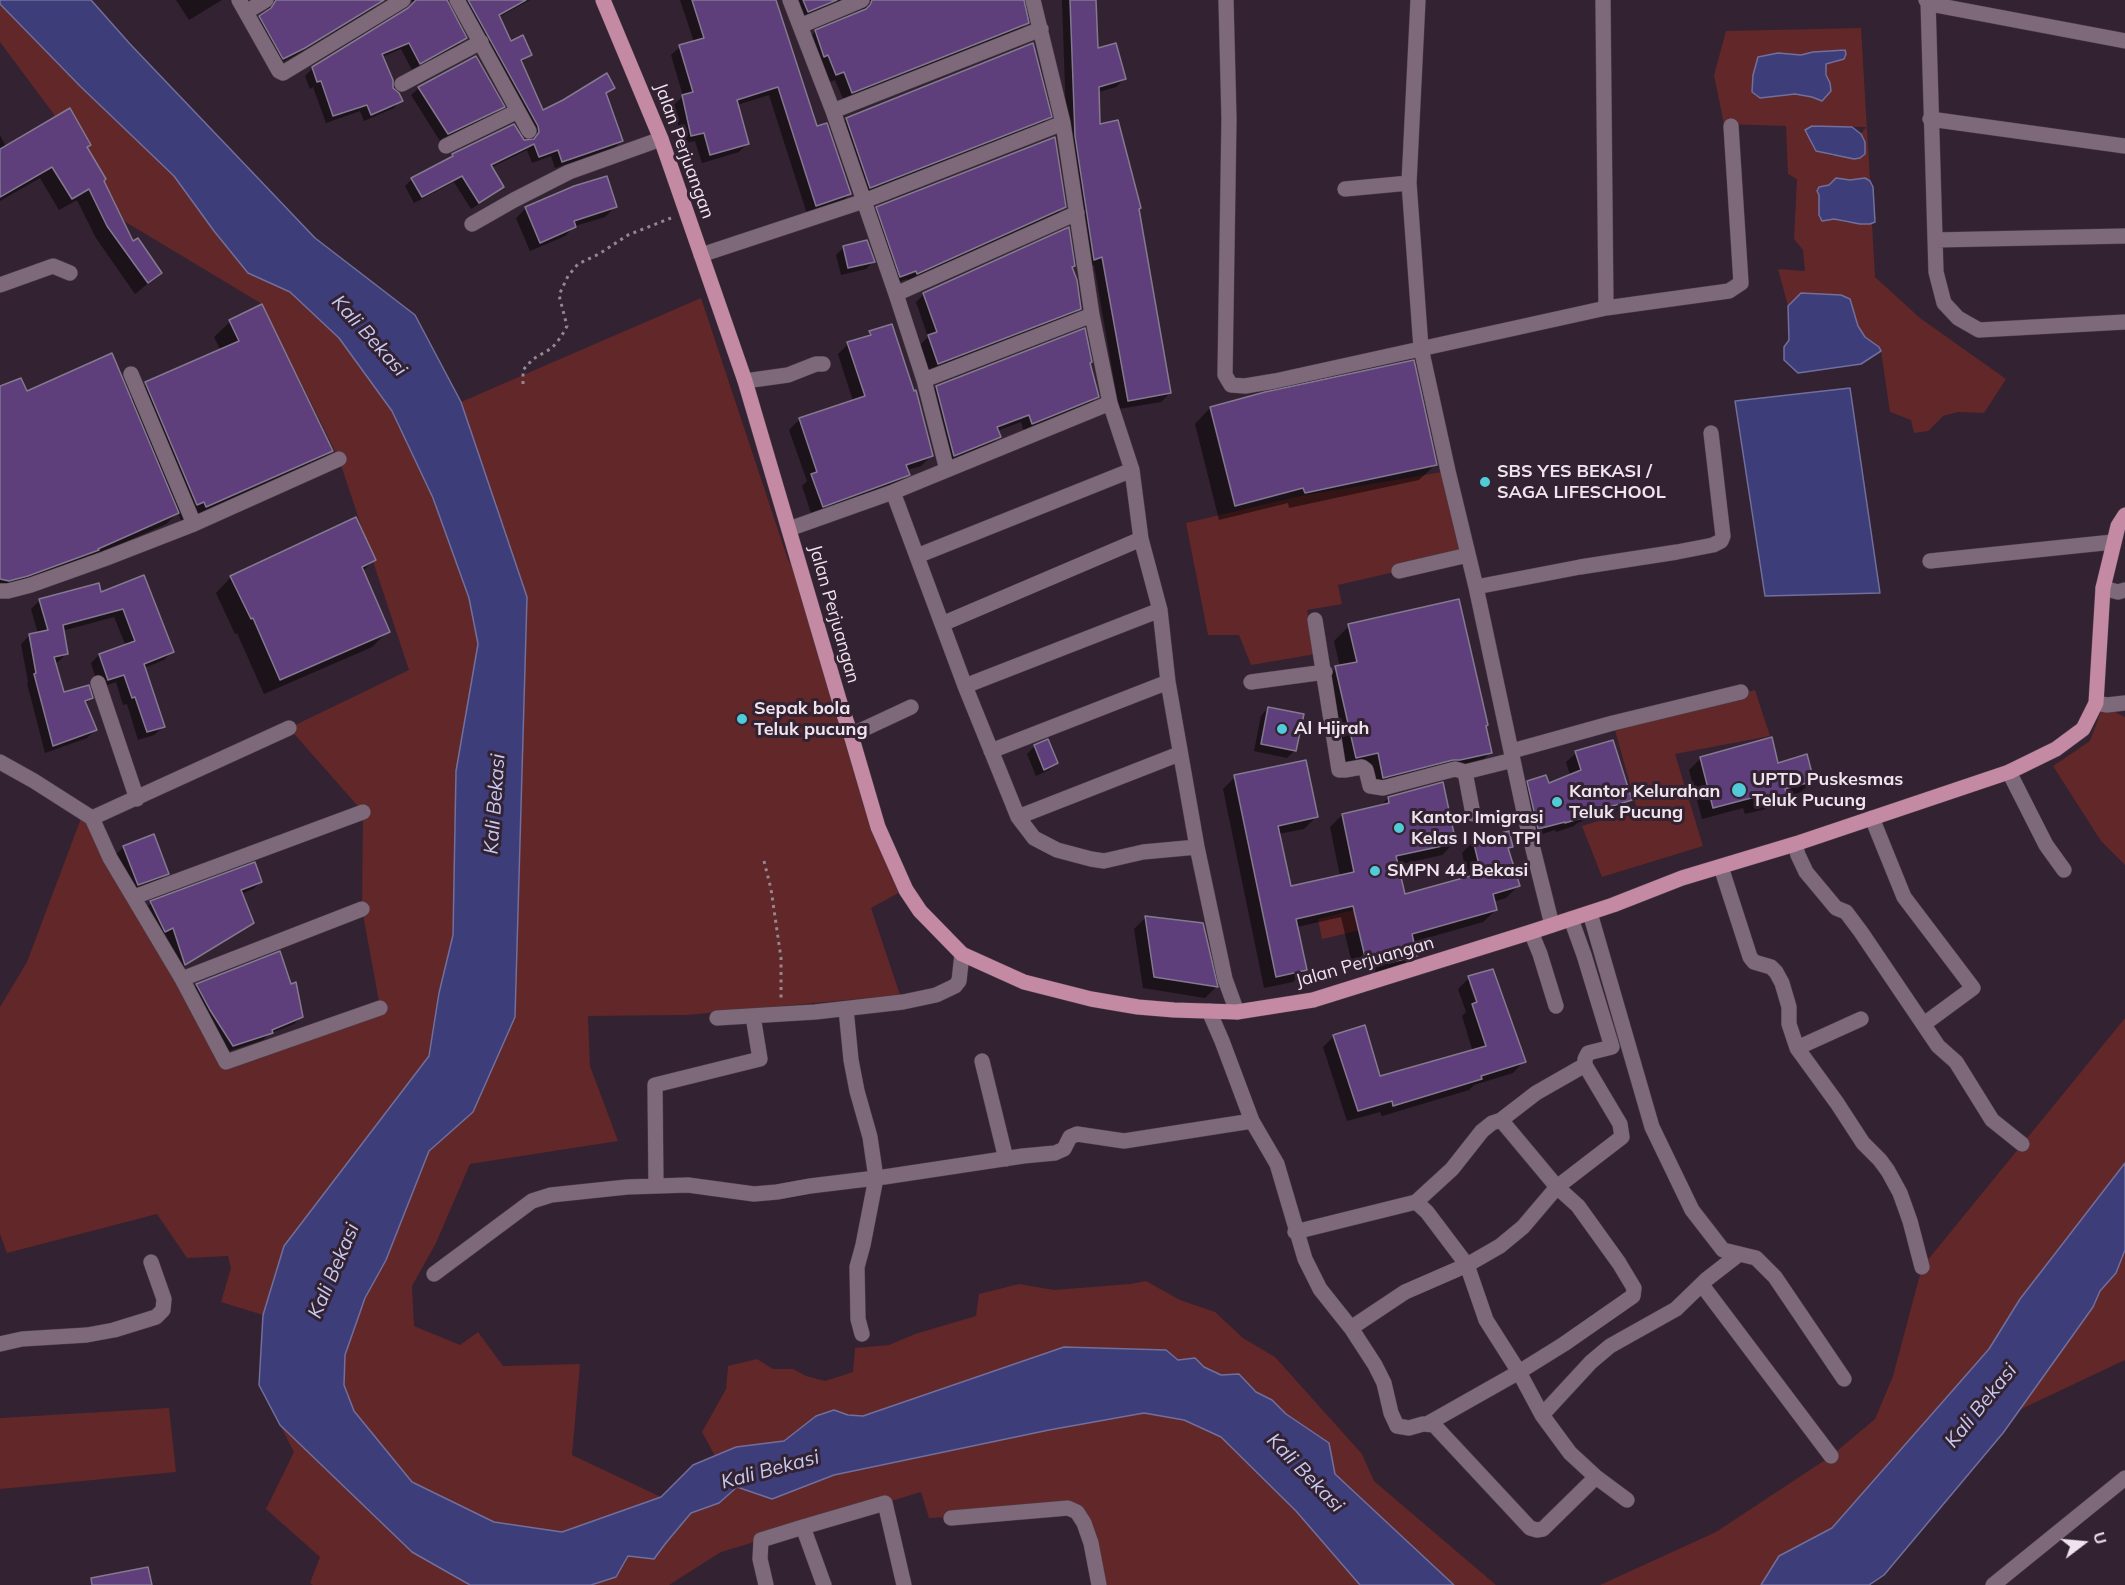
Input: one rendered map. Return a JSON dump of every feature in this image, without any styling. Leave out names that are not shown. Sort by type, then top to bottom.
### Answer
[{"type":"main road","name":"Jalan Perjuangan","points":[[605,1],[661,139],[745,381],[878,827],[906,890],[920,911],[962,954],[1024,982],[1091,999],[1138,1007],[1237,1012],[1314,1000],[1590,913],[1682,878],[1795,844],[2009,772],[2056,749],[2083,729],[2096,703],[2103,588],[2113,542],[2118,526],[2125,515]]},
{"type":"street","points":[[266,0],[243,6],[279,71],[283,73],[403,0]]},
{"type":"street","points":[[458,0],[529,131]]},
{"type":"street","points":[[790,0],[832,111],[896,294],[924,380],[947,470]]},
{"type":"street","points":[[800,26],[862,0]]},
{"type":"street","points":[[1033,0],[1063,123],[1092,315],[1110,403],[1132,470],[1141,539],[1160,610],[1179,754],[1197,847],[1225,979],[1237,1012]]},
{"type":"street","points":[[1226,0],[1229,119],[1226,375],[1231,385],[1245,387],[1606,308],[1730,291],[1741,283],[1731,126]]},
{"type":"street","points":[[1418,0],[1409,183],[1421,348],[1476,587],[1526,821],[1552,925]]},
{"type":"street","points":[[1603,0],[1606,308]]},
{"type":"street","points":[[2125,41],[1946,7],[1927,1],[1936,272],[1944,303],[1958,318],[1979,330],[2125,322]]},
{"type":"street","points":[[832,111],[1041,29]]},
{"type":"street","points":[[402,84],[480,42]]},
{"type":"street","points":[[446,146],[518,111]]},
{"type":"street","points":[[1930,118],[2125,146]]},
{"type":"street","points":[[701,255],[864,201],[1063,123]]},
{"type":"street","points":[[472,224],[569,172],[661,139]]},
{"type":"street","points":[[1345,189],[1409,183]]},
{"type":"street","points":[[896,294],[1077,213]]},
{"type":"street","points":[[1935,240],[2125,236]]},
{"type":"street","points":[[0,285],[53,266],[70,273]]},
{"type":"street","points":[[924,380],[1092,315]]},
{"type":"street","points":[[745,381],[788,375],[816,363],[823,364]]},
{"type":"street","points":[[131,374],[194,524]]},
{"type":"street","points":[[789,529],[893,492],[1110,403]]},
{"type":"street","points":[[1476,587],[1580,567],[1677,552],[1721,542],[1724,536],[1711,433]]},
{"type":"street","points":[[0,591],[8,591],[52,577],[194,524],[339,459]]},
{"type":"street","points":[[917,556],[1132,470]]},
{"type":"street","points":[[893,492],[991,751],[1018,817],[1034,838],[1057,850],[1104,861],[1143,852],[1197,847]]},
{"type":"street","points":[[942,624],[1141,539]]},
{"type":"street","points":[[1930,561],[2113,542]]},
{"type":"street","points":[[1399,571],[1467,555]]},
{"type":"street","points":[[2103,588],[2118,592],[2125,590]]},
{"type":"street","points":[[965,686],[1160,610]]},
{"type":"street","points":[[1315,620],[1339,770],[1362,767],[1366,770],[1370,786],[1383,788],[1455,769],[1465,772],[1613,723],[1741,692]]},
{"type":"street","points":[[1251,682],[1324,672]]},
{"type":"street","points":[[991,751],[1168,682]]},
{"type":"street","points":[[98,683],[137,799]]},
{"type":"street","points":[[2096,703],[2107,705],[2125,703]]},
{"type":"street","points":[[851,735],[911,707]]},
{"type":"street","points":[[92,818],[289,728]]},
{"type":"street","points":[[1018,817],[1179,754]]},
{"type":"street","points":[[0,762],[92,818],[110,858],[182,979],[226,1062],[380,1008]]},
{"type":"street","points":[[1465,772],[1473,814]]},
{"type":"street","points":[[2009,772],[2046,845],[2064,870]]},
{"type":"street","points":[[134,897],[363,812]]},
{"type":"street","points":[[1872,818],[1904,897],[1973,988],[1924,1024]]},
{"type":"street","points":[[1795,844],[1806,872],[1836,908],[1846,912],[1856,925],[1938,1046],[1956,1062],[1992,1120],[2022,1144]]},
{"type":"street","points":[[1722,867],[1749,957],[1754,962],[1771,967],[1782,983],[1789,1007],[1791,1034],[1797,1048],[1863,1143],[1888,1171],[1900,1193],[1910,1221],[1922,1268]]},
{"type":"street","points":[[182,979],[362,909]]},
{"type":"street","points":[[1590,913],[1652,1127],[1692,1210],[1723,1250],[1756,1258],[1775,1277],[1844,1379]]},
{"type":"street","points":[[1352,1328],[1405,1292],[1467,1265],[1500,1246],[1518,1233],[1557,1187],[1622,1137],[1620,1124],[1585,1065],[1588,1053],[1612,1047],[1571,919]]},
{"type":"street","points":[[1532,932],[1556,1006]]},
{"type":"street","points":[[717,1018],[846,1008],[903,1002],[936,995],[955,986],[959,981],[962,954]]},
{"type":"street","points":[[846,1008],[851,1060],[870,1137],[876,1178],[864,1245],[857,1267],[858,1319],[862,1334]]},
{"type":"street","points":[[1209,1011],[1252,1121],[1277,1164],[1295,1232],[1305,1259],[1320,1289],[1352,1328],[1375,1365],[1384,1383],[1391,1413],[1397,1426],[1409,1428],[1427,1424],[1564,1344],[1633,1296],[1634,1288],[1619,1263],[1578,1206],[1557,1187],[1500,1120]]},
{"type":"street","points":[[656,1186],[656,1085],[760,1059],[753,1016]]},
{"type":"street","points":[[1797,1048],[1861,1019]]},
{"type":"street","points":[[982,1061],[1006,1159]]},
{"type":"street","points":[[1295,1232],[1416,1202],[1452,1169],[1482,1131],[1536,1094],[1585,1065]]},
{"type":"street","points":[[434,1274],[500,1224],[538,1199],[564,1193],[688,1185],[754,1194],[1061,1152],[1070,1137],[1077,1134],[1124,1142],[1252,1121]]},
{"type":"street","points":[[1416,1202],[1427,1212],[1467,1265],[1486,1320],[1542,1415],[1570,1453],[1596,1477],[1627,1500]]},
{"type":"street","points":[[1542,1415],[1591,1362],[1610,1346],[1676,1309],[1722,1266],[1738,1255]]},
{"type":"street","points":[[0,1344],[22,1339],[87,1335],[114,1330],[156,1317],[163,1311],[164,1299],[151,1262]]},
{"type":"street","points":[[1702,1286],[1831,1456]]},
{"type":"street","points":[[1427,1424],[1434,1425],[1439,1430],[1530,1528],[1538,1530],[1543,1528],[1596,1477]]},
{"type":"street","points":[[1993,1585],[2125,1478]]},
{"type":"street","points":[[766,1585],[760,1559],[761,1540],[885,1503],[904,1585]]},
{"type":"street","points":[[951,1518],[1068,1508],[1077,1512],[1084,1523],[1099,1585]]},
{"type":"street","points":[[803,1527],[824,1585]]},
{"type":"path","points":[[523,384],[523,370],[533,359],[552,348],[567,326],[559,295],[573,270],[579,264],[628,235],[662,222]]},
{"type":"path","points":[[764,861],[782,958],[778,1014]]},
{"type":"shaded area","points":[[0,4],[80,86],[174,176],[248,273],[290,292],[339,338],[392,411],[433,498],[469,598],[478,644],[456,771],[453,935],[439,993],[429,1056],[284,1246],[263,1315],[221,1302],[231,1268],[228,1256],[187,1258],[157,1214],[7,1253],[0,1234],[0,1007],[27,962],[83,813],[226,1062],[380,1007],[362,909],[363,812],[289,728],[409,670],[339,459],[262,304],[124,221],[105,183],[0,42]]},
{"type":"shaded area","points":[[1861,28],[1870,181],[1865,178],[1824,185],[1819,194],[1819,215],[1822,221],[1834,219],[1848,223],[1872,223],[1875,277],[1920,318],[2006,379],[1984,413],[1958,412],[1943,416],[1928,431],[1914,433],[1911,420],[1890,412],[1881,351],[1865,337],[1858,326],[1850,299],[1801,293],[1788,306],[1778,269],[1805,271],[1803,250],[1794,239],[1797,179],[1788,174],[1786,126],[1724,124],[1714,75],[1726,31]],"holes":[[[1845,50],[1837,62],[1826,64],[1826,75],[1830,83],[1812,97],[1795,94],[1778,53],[1801,55]],[[1812,126],[1866,127],[1861,134],[1865,142],[1833,156],[1816,151]]]},
{"type":"shaded area","points":[[701,298],[788,560],[806,585],[902,891],[871,908],[900,995],[687,1015],[588,1016],[590,1066],[618,1141],[470,1164],[436,1243],[412,1286],[414,1326],[460,1345],[478,1332],[503,1366],[580,1364],[572,1455],[661,1497],[562,1532],[494,1522],[412,1482],[354,1411],[344,1385],[345,1355],[365,1298],[386,1260],[429,1151],[473,1112],[515,1017],[527,597],[461,402]]},
{"type":"shaded area","points":[[1448,471],[1468,555],[1338,585],[1342,604],[1307,610],[1316,653],[1310,655],[1251,665],[1239,635],[1208,635],[1186,523],[1300,496]]},
{"type":"shaded area","points":[[1755,690],[1770,736],[1675,754],[1703,846],[1602,877],[1582,826],[1637,809],[1613,723]]},
{"type":"shaded area","points":[[2103,706],[2125,717],[2125,865],[2101,841],[2053,766],[2090,741]]},
{"type":"shaded area","points":[[1374,905],[1379,926],[1322,939],[1318,919]]},
{"type":"shaded area","points":[[2125,1018],[2125,1163],[2020,1299],[1989,1349],[1832,1528],[1779,1556],[1761,1585],[1600,1585],[1716,1532],[1831,1456],[1875,1419],[1893,1376],[1922,1267]]},
{"type":"shaded area","points":[[2125,1250],[2125,1360],[2019,1410],[2093,1307],[2100,1291],[2116,1273]]},
{"type":"shaded area","points":[[1146,1281],[1180,1300],[1215,1312],[1243,1338],[1275,1357],[1362,1454],[1374,1481],[1496,1585],[1454,1585],[1335,1474],[1328,1443],[1286,1414],[1272,1400],[1256,1392],[1240,1374],[1221,1375],[1204,1367],[1195,1358],[1178,1361],[1064,1347],[863,1416],[848,1415],[834,1410],[816,1416],[784,1441],[736,1447],[715,1456],[702,1432],[726,1389],[728,1366],[757,1359],[773,1369],[793,1369],[806,1376],[825,1381],[853,1372],[855,1348],[889,1345],[915,1334],[976,1316],[979,1294],[1019,1284],[1054,1290]]},
{"type":"shaded area","points":[[169,1408],[176,1472],[0,1489],[0,1418]]},
{"type":"shaded area","points":[[1144,1413],[1184,1420],[1221,1437],[1296,1511],[1360,1585],[1099,1585],[1077,1512],[929,1518],[921,1492],[721,1552],[669,1585],[591,1585],[616,1577],[628,1556],[654,1559],[691,1513],[719,1503],[737,1487],[772,1499],[834,1475],[1049,1430]]},
{"type":"shaded area","points":[[280,1425],[412,1552],[470,1585],[313,1585],[310,1583],[320,1557],[266,1509],[294,1452]]},
{"type":"water","name":"Kali Bekasi","points":[[0,0],[91,0],[315,238],[415,315],[461,402],[527,597],[515,1017],[473,1112],[429,1151],[386,1260],[365,1298],[345,1355],[344,1385],[354,1411],[412,1482],[494,1522],[562,1532],[661,1497],[693,1465],[736,1447],[784,1441],[816,1416],[834,1410],[848,1415],[863,1416],[1064,1347],[1166,1350],[1178,1360],[1195,1358],[1204,1367],[1221,1375],[1239,1374],[1256,1392],[1272,1400],[1286,1414],[1329,1443],[1335,1474],[1454,1585],[1360,1585],[1296,1511],[1221,1437],[1184,1420],[1144,1413],[1049,1430],[834,1475],[772,1499],[737,1487],[719,1503],[691,1513],[654,1559],[628,1556],[616,1577],[591,1585],[470,1585],[412,1552],[280,1425],[259,1385],[263,1315],[284,1246],[429,1056],[439,993],[453,935],[456,771],[478,644],[469,598],[433,498],[392,411],[339,338],[290,292],[248,273],[174,176],[80,86],[0,4]]},
{"type":"water","points":[[1845,50],[1844,59],[1826,64],[1826,75],[1831,91],[1822,101],[1795,94],[1760,98],[1752,92],[1753,75],[1758,57],[1778,53],[1801,55]]},
{"type":"water","points":[[1812,126],[1852,127],[1861,134],[1865,142],[1865,154],[1854,159],[1816,151],[1805,130]]},
{"type":"water","points":[[1836,178],[1850,180],[1865,178],[1870,181],[1873,187],[1875,222],[1860,224],[1834,219],[1822,221],[1819,215],[1817,191],[1819,187],[1829,185]]},
{"type":"water","points":[[1801,293],[1841,295],[1850,299],[1858,326],[1865,337],[1881,351],[1861,364],[1798,373],[1784,360],[1784,347],[1789,340],[1788,306]]},
{"type":"water","points":[[1850,388],[1880,593],[1765,596],[1735,401]]},
{"type":"water","name":"Kali Bekasi","points":[[2125,1163],[2125,1250],[2116,1273],[2100,1291],[2093,1307],[2003,1433],[1884,1575],[1869,1585],[1761,1585],[1779,1556],[1832,1528],[1989,1349],[2020,1299]]},
{"type":"building","points":[[276,0],[384,0],[283,59],[259,16],[271,8]]},
{"type":"building","points":[[416,0],[447,0],[467,38],[420,64],[409,43],[382,54],[393,80],[393,88],[403,101],[371,115],[367,105],[333,116],[321,81],[317,82],[312,67],[408,8]]},
{"type":"building","points":[[468,0],[526,0],[499,15],[511,41],[523,35],[532,55],[521,60],[543,110],[607,73],[615,88],[606,93],[623,141],[562,162],[558,150],[539,157],[534,144],[491,165],[504,187],[479,203],[462,176],[422,197],[411,178],[453,156],[452,154],[514,124],[524,140],[534,139],[539,132],[538,126]]},
{"type":"building","points":[[692,0],[776,0],[817,126],[827,123],[851,194],[816,206],[778,87],[737,100],[749,144],[710,155],[704,133],[691,136],[682,95],[693,92],[679,45],[704,38]]},
{"type":"building","points":[[803,0],[837,0],[808,12]]},
{"type":"building","points":[[872,0],[1024,0],[1029,23],[852,93],[844,72],[836,75],[828,55],[824,57],[815,30],[866,9]]},
{"type":"building","points":[[1070,0],[1096,0],[1098,48],[1116,43],[1126,79],[1099,87],[1100,124],[1118,120],[1141,208],[1139,209],[1171,393],[1128,401],[1102,257],[1094,260],[1075,136]]},
{"type":"building","points":[[1033,43],[1052,117],[870,188],[846,118]]},
{"type":"building","points":[[476,56],[505,107],[448,134],[418,87]]},
{"type":"building","points":[[70,108],[91,145],[87,147],[106,179],[104,181],[133,241],[138,238],[162,273],[148,283],[107,226],[89,189],[72,199],[52,167],[0,197],[0,149]]},
{"type":"building","points":[[1055,137],[1066,207],[917,274],[916,271],[900,277],[876,207]]},
{"type":"building","points":[[607,176],[617,207],[574,221],[576,227],[540,243],[525,207],[574,186]]},
{"type":"building","points":[[1069,227],[1075,266],[1072,267],[1077,280],[1081,309],[938,364],[928,335],[937,332],[923,293]]},
{"type":"building","points":[[867,240],[875,262],[848,268],[843,246]]},
{"type":"building","points":[[262,304],[333,451],[206,507],[204,502],[197,505],[145,382],[239,341],[229,320]]},
{"type":"building","points":[[892,324],[914,391],[916,390],[933,456],[906,465],[910,475],[823,507],[811,474],[817,472],[799,418],[865,396],[847,342],[871,335],[869,331]]},
{"type":"building","points":[[1085,328],[1092,362],[1090,363],[1099,397],[1032,424],[1029,415],[997,427],[1001,437],[954,456],[936,386]]},
{"type":"building","points":[[112,353],[179,513],[99,550],[28,576],[9,581],[0,579],[0,386],[21,378],[27,391]]},
{"type":"building","points":[[1414,360],[1437,465],[1305,493],[1303,488],[1235,506],[1210,407],[1265,392]]},
{"type":"building","points":[[356,517],[376,560],[362,567],[390,632],[280,680],[253,618],[251,619],[230,576]]},
{"type":"building","points":[[144,575],[174,652],[144,664],[165,727],[147,732],[135,697],[132,698],[124,675],[108,680],[99,654],[135,641],[123,609],[63,625],[68,654],[54,657],[64,692],[89,685],[93,698],[85,701],[97,730],[53,746],[34,674],[36,673],[29,634],[48,630],[39,599],[99,583],[101,592]]},
{"type":"building","points":[[1459,599],[1488,725],[1486,726],[1492,753],[1453,760],[1383,778],[1378,753],[1356,758],[1335,666],[1357,662],[1348,624]]},
{"type":"building","name":"Al Hijrah","points":[[1268,707],[1304,714],[1296,751],[1261,744]]},
{"type":"building","points":[[1772,737],[1778,763],[1807,754],[1814,781],[1785,789],[1787,796],[1756,803],[1755,797],[1713,808],[1700,757]]},
{"type":"building","points":[[1048,739],[1058,763],[1044,770],[1034,745]]},
{"type":"building","points":[[1613,740],[1632,800],[1584,815],[1585,817],[1538,829],[1527,781],[1546,775],[1549,783],[1581,770],[1575,751]]},
{"type":"building","points":[[1306,760],[1318,817],[1278,826],[1291,886],[1354,872],[1342,814],[1389,803],[1388,797],[1443,782],[1456,843],[1396,856],[1405,894],[1481,873],[1473,840],[1509,831],[1513,847],[1508,848],[1520,886],[1493,894],[1497,910],[1412,934],[1417,956],[1388,963],[1385,952],[1365,957],[1353,906],[1296,919],[1307,970],[1276,977],[1234,775]]},
{"type":"building","points":[[154,834],[169,874],[138,885],[123,846]]},
{"type":"building","points":[[255,862],[262,882],[241,890],[254,923],[185,965],[173,928],[165,932],[150,901]]},
{"type":"building","points":[[1145,916],[1203,923],[1218,987],[1154,977]]},
{"type":"building","points":[[280,951],[291,984],[296,982],[303,1017],[272,1030],[273,1033],[233,1046],[196,984]]},
{"type":"building","points":[[1493,969],[1526,1062],[1481,1076],[1482,1079],[1393,1106],[1392,1101],[1358,1111],[1333,1035],[1365,1025],[1380,1076],[1486,1046],[1472,1004],[1477,1002],[1468,976]]},
{"type":"building","points":[[148,1567],[152,1585],[92,1585],[91,1578]]},
{"type":"place","name":"SBS YES BEKASI / SAGA LIFESCHOOL","points":[[1485,482]]},
{"type":"place","name":"Sepak bola Teluk pucung","points":[[742,719]]},
{"type":"place","name":"Al Hijrah","points":[[1282,729]]},
{"type":"place","name":"UPTD Puskesmas Teluk Pucung","points":[[1739,790]]},
{"type":"place","name":"Kantor Kelurahan Teluk Pucung","points":[[1557,802]]},
{"type":"place","name":"Kantor Imigrasi Kelas I Non TPI","points":[[1399,828]]},
{"type":"place","name":"SMPN 44 Bekasi","points":[[1375,871]]}]
